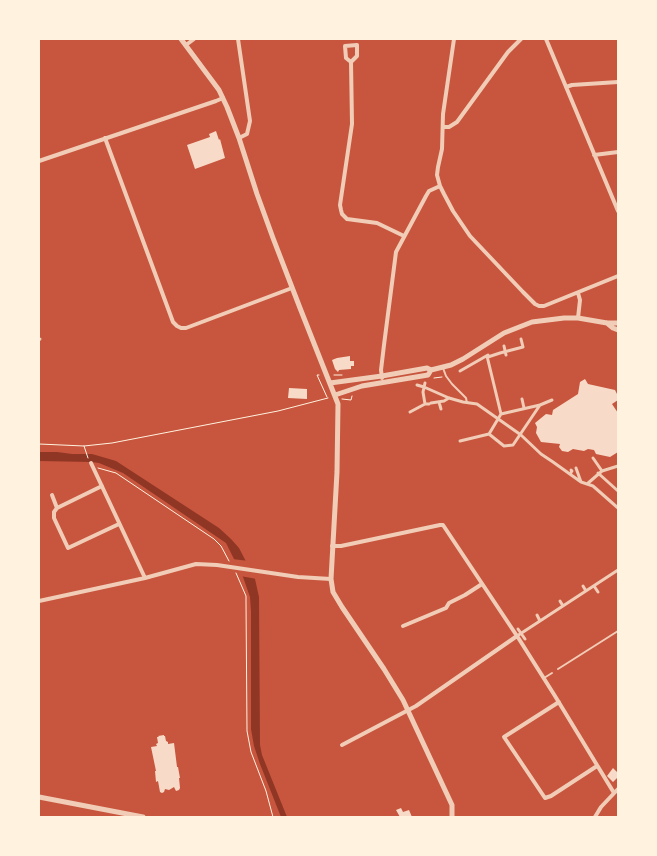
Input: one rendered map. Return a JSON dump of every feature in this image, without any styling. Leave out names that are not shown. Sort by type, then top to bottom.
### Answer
[{"type":"street","points":[[181,39],[223,98],[292,288],[339,407],[332,546],[331,579],[333,592],[384,669],[408,710],[452,805],[451,817],[447,817]]},
{"type":"street","points":[[186,45],[194,39]]},
{"type":"street","points":[[238,39],[250,121],[247,134],[239,138]]},
{"type":"street","points":[[454,39],[443,114],[442,150],[437,175],[440,186],[453,211],[470,236],[523,292],[535,304],[540,306],[578,293],[618,276]]},
{"type":"street","points":[[443,127],[449,127],[457,122],[508,52],[521,39]]},
{"type":"street","points":[[546,39],[618,211]]},
{"type":"street","points":[[351,62],[346,58],[345,46],[356,45],[357,56],[351,62],[352,124],[340,205],[342,214],[347,219],[377,223],[404,236]]},
{"type":"street","points":[[566,88],[572,85],[618,82]]},
{"type":"street","points":[[39,161],[223,98]]},
{"type":"street","points":[[105,138],[173,322],[177,326],[186,328],[292,288]]},
{"type":"street","points":[[594,155],[618,152]]},
{"type":"street","points":[[382,383],[384,345],[396,252],[429,191],[440,186]]},
{"type":"street","points":[[578,293],[580,300],[578,318]]},
{"type":"street","points":[[330,383],[427,368],[431,370],[443,368],[463,359],[504,333],[524,324],[546,319],[578,318],[618,323]]},
{"type":"street","points":[[607,323],[618,330]]},
{"type":"street","points":[[460,371],[488,356],[506,353],[523,347],[521,339]]},
{"type":"street","points":[[504,346],[506,353]]},
{"type":"street","points":[[460,441],[489,434],[501,414],[488,356]]},
{"type":"street","points":[[335,395],[362,386],[428,374],[431,370]]},
{"type":"street","points":[[424,385],[425,404]]},
{"type":"street","points":[[417,386],[424,385],[449,398],[477,404],[521,434],[553,465],[571,472],[581,482],[593,486],[618,507]]},
{"type":"street","points":[[410,412],[425,404],[444,401],[449,398]]},
{"type":"street","points":[[522,399],[524,408]]},
{"type":"street","points":[[501,414],[552,400]]},
{"type":"street","points":[[439,402],[441,409]]},
{"type":"street","points":[[489,434],[504,446],[511,447],[540,404]]},
{"type":"street","points":[[593,458],[600,472],[618,491]]},
{"type":"street","points":[[91,463],[145,578]]},
{"type":"street","points":[[587,484],[600,472],[618,466]]},
{"type":"street","points":[[576,468],[581,482]]},
{"type":"street","points":[[102,486],[57,508],[54,512],[54,518],[68,548],[119,524]]},
{"type":"street","points":[[52,495],[57,508]]},
{"type":"street","points":[[332,546],[341,546],[443,525],[544,678],[614,793]]},
{"type":"street","points":[[39,601],[145,578],[196,564],[236,567],[298,577],[331,579]]},
{"type":"street","points":[[342,745],[408,710],[516,636],[523,636],[540,621],[574,601],[586,591],[591,590],[618,570]]},
{"type":"street","points":[[403,626],[446,608],[448,603],[482,584]]},
{"type":"street","points":[[583,586],[586,591]]},
{"type":"street","points":[[594,586],[598,592]]},
{"type":"street","points":[[560,601],[563,606]]},
{"type":"street","points":[[537,615],[540,621]]},
{"type":"street","points":[[518,629],[523,636]]},
{"type":"street","points":[[559,702],[504,737],[545,798],[552,796],[598,766]]},
{"type":"street","points":[[595,817],[601,807],[618,789]]},
{"type":"street","points":[[39,797],[143,817]]},
{"type":"lane","points":[[443,368],[452,384],[466,398],[466,403]]},
{"type":"lane","points":[[558,669],[618,631]]},
{"type":"lane","points":[[544,678],[552,673]]},
{"type":"path","points":[[332,374],[344,374]]},
{"type":"path","points":[[39,444],[84,446],[112,443],[278,411],[328,398],[317,375]]},
{"type":"path","points":[[432,379],[446,376]]},
{"type":"path","points":[[348,400],[351,400],[352,396]]},
{"type":"path","points":[[84,446],[86,453]]},
{"type":"path","points":[[93,468],[96,467],[116,473],[214,538],[222,546],[236,567],[246,602],[248,740],[273,817]]},
{"type":"shaded area","points":[[39,452],[92,454],[116,461],[219,528],[239,548],[255,579],[259,597],[260,745],[262,755],[287,817],[281,817],[254,746],[251,729],[250,597],[243,577],[226,543],[123,473],[92,462],[39,461]]},
{"type":"pier","points":[[232,559],[249,561],[257,579],[240,576]]},
{"type":"building","points":[[216,131],[225,158],[195,169],[187,145],[210,137],[209,134]]},
{"type":"building","points":[[350,356],[350,361],[354,361],[354,366],[351,366],[351,369],[339,370],[338,372],[332,360]]},
{"type":"building","points":[[585,379],[588,384],[615,390],[618,396],[618,400],[612,404],[618,413],[618,452],[610,457],[596,454],[594,450],[588,449],[584,451],[573,449],[568,452],[562,451],[559,447],[560,444],[541,442],[536,433],[537,427],[535,423],[546,414],[552,415],[553,410],[578,394],[580,382]]},
{"type":"building","points":[[289,388],[307,389],[307,399],[288,398]]},
{"type":"building","points":[[164,735],[168,744],[174,743],[180,788],[176,791],[174,787],[169,790],[165,789],[162,793],[160,792],[158,781],[156,782],[156,771],[151,747],[157,746],[158,736]]},
{"type":"building","points":[[613,768],[618,773],[618,777],[613,782],[607,776]]},
{"type":"building","points":[[401,808],[403,812],[409,810],[412,817],[400,817],[396,810]]}]
